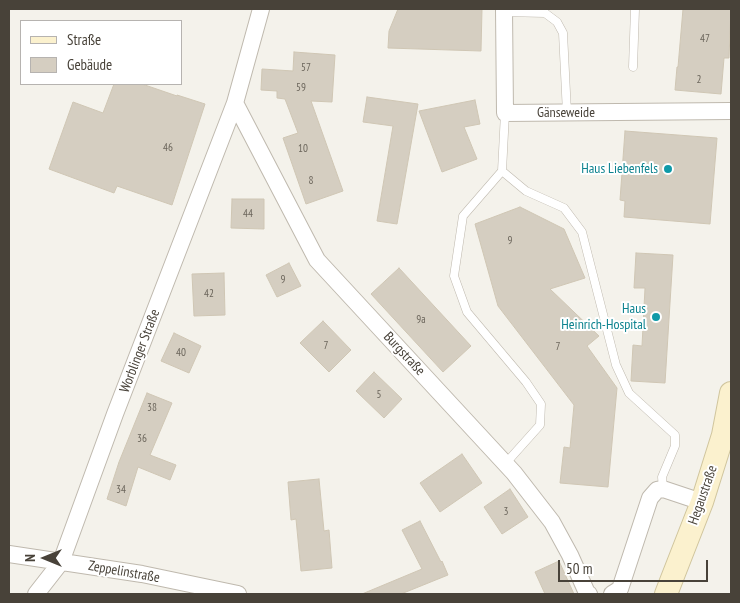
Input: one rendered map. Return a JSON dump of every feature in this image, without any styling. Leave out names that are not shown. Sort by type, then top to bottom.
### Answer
[{"type":"main road","name":"Hegaustraße","points":[[666,594],[702,502],[722,435],[731,393]]},
{"type":"street","name":"Worblinger Straße","points":[[36,594],[61,562],[235,103],[261,9]]},
{"type":"street","points":[[504,10],[505,113]]},
{"type":"street","name":"Burgstraße","points":[[235,103],[317,260],[506,463],[552,522],[589,594]]},
{"type":"street","name":"Gänseweide","points":[[505,113],[731,111]]},
{"type":"street","points":[[612,594],[620,589],[650,498],[657,490],[662,489],[702,502]]},
{"type":"street","name":"Zeppelinstraße","points":[[9,554],[142,574],[238,594]]},
{"type":"lane","points":[[633,67],[635,9]]},
{"type":"lane","points":[[504,10],[545,13],[557,22],[563,33],[568,113]]},
{"type":"lane","points":[[505,113],[502,171],[463,216],[454,276],[467,312],[526,382],[541,404],[540,425],[506,463]]},
{"type":"lane","points":[[502,171],[526,191],[564,208],[582,232],[616,366],[630,393],[675,435],[675,446],[662,477],[662,489]]},
{"type":"building","points":[[398,9],[482,9],[481,51],[388,48],[389,31]]},
{"type":"building","points":[[683,9],[731,9],[729,58],[724,58],[721,94],[675,90]]},
{"type":"building","points":[[294,52],[335,55],[332,102],[311,101],[343,191],[306,204],[283,138],[298,133],[285,99],[277,98],[277,91],[261,90],[262,69],[293,71]]},
{"type":"building","points":[[114,85],[145,85],[205,104],[172,205],[117,186],[114,193],[49,169],[73,102],[103,113]]},
{"type":"building","points":[[367,97],[418,104],[397,224],[377,221],[393,126],[363,122]]},
{"type":"building","points":[[475,100],[480,124],[464,127],[477,159],[442,172],[419,111]]},
{"type":"building","name":"Haus Liebenfels","points":[[625,131],[717,138],[710,224],[624,217],[625,201],[620,200]]},
{"type":"building","points":[[232,199],[264,199],[264,229],[231,228]]},
{"type":"building","points":[[520,207],[564,229],[585,278],[550,289],[599,336],[587,346],[617,388],[608,487],[560,483],[564,447],[570,448],[574,405],[498,306],[475,224]]},
{"type":"building","name":"Haus Heinrich-Hospital","points":[[636,253],[673,255],[665,383],[631,381],[633,345],[642,346],[645,288],[634,288]]},
{"type":"building","points":[[289,263],[301,286],[277,297],[266,275]]},
{"type":"building","points":[[399,268],[471,346],[443,372],[371,294]]},
{"type":"building","points":[[224,273],[225,315],[194,316],[192,274]]},
{"type":"building","points":[[323,321],[351,350],[329,372],[300,343]]},
{"type":"building","points":[[174,333],[201,346],[189,373],[161,361]]},
{"type":"building","points":[[374,372],[402,399],[384,418],[356,391]]},
{"type":"building","points":[[147,393],[172,403],[150,455],[176,465],[170,480],[138,467],[126,506],[107,499],[119,462]]},
{"type":"building","points":[[462,454],[482,483],[440,512],[420,483]]},
{"type":"building","points":[[319,479],[324,531],[329,530],[332,568],[301,571],[296,519],[291,520],[288,482]]},
{"type":"building","points":[[510,489],[528,517],[502,534],[484,507]]},
{"type":"building","points":[[420,521],[448,575],[401,594],[362,594],[422,569],[402,530]]},
{"type":"building","points":[[559,561],[574,594],[545,594],[535,572]]},
{"type":"place","name":"Haus Liebenfels","points":[[668,169]]},
{"type":"place","name":"Haus Heinrich-Hospital","points":[[656,317]]}]
